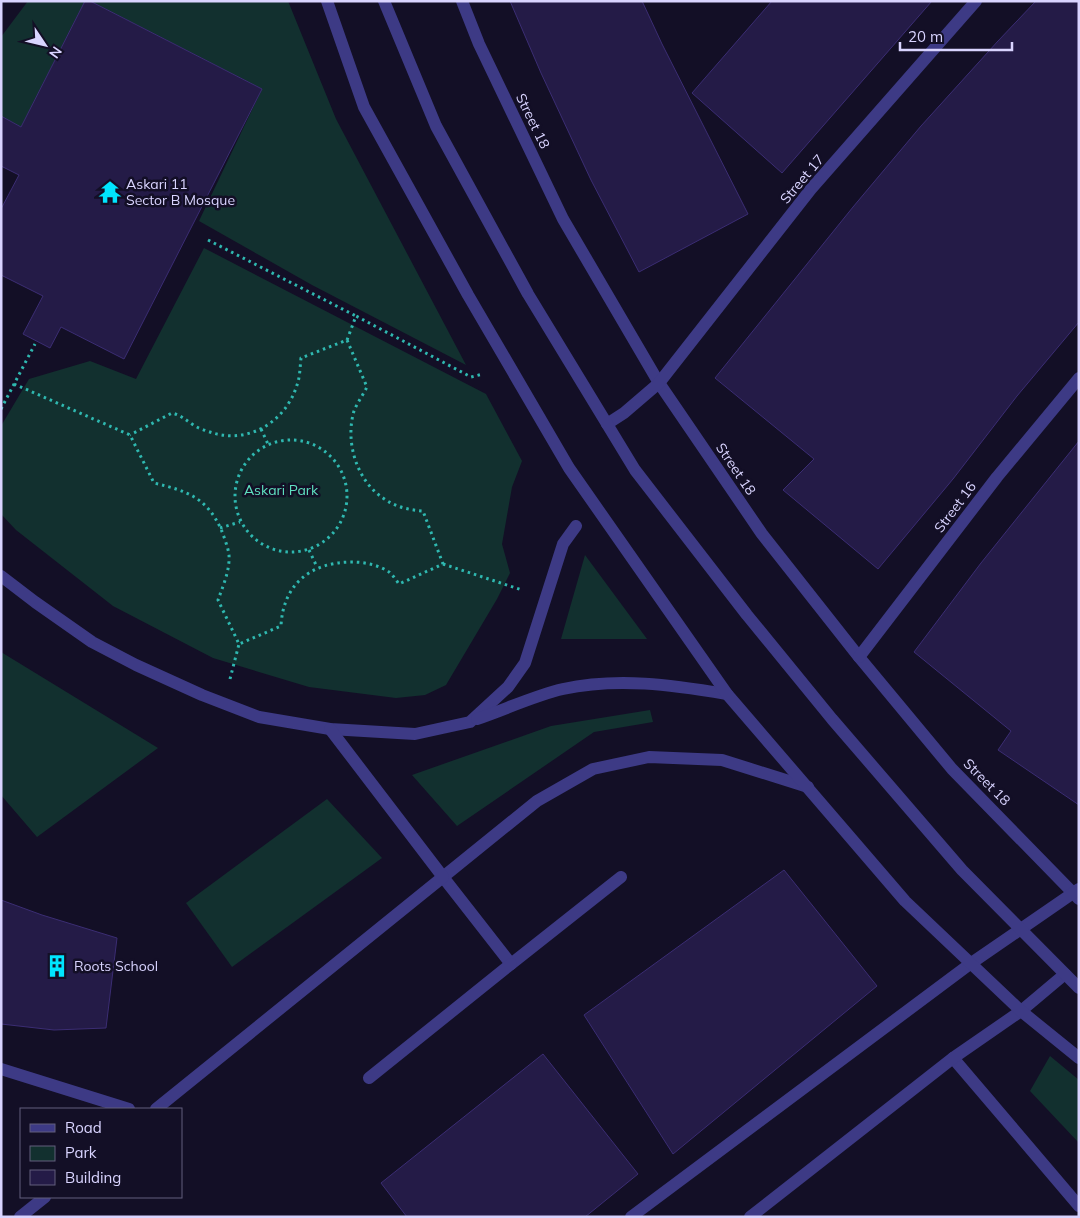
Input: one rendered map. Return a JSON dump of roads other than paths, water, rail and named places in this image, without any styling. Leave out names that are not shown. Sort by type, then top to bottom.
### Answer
[{"type":"street","points":[[327,1],[364,107],[468,295],[569,468],[727,694],[905,901],[1021,1011],[1079,1058]]},
{"type":"street","points":[[384,1],[436,126],[528,294],[635,470],[747,615],[826,712],[962,870],[1079,988]]},
{"type":"street","name":"Street 18","points":[[462,1],[478,44],[563,219],[659,383],[762,534],[859,657],[952,769],[1077,894]]},
{"type":"street","name":"Street 17","points":[[607,424],[624,413],[659,383],[811,189],[976,1]]},
{"type":"street","name":"Street 16","points":[[859,657],[996,477],[1079,378]]},
{"type":"street","points":[[470,722],[508,687],[525,663],[563,544],[576,526]]},
{"type":"street","points":[[1,576],[92,642],[202,696],[258,717],[330,729],[415,734],[470,722],[563,689],[616,682],[669,684],[727,694]]},
{"type":"street","points":[[330,729],[511,964]]},
{"type":"street","points":[[157,1108],[537,801],[593,769],[649,757],[722,760],[808,787]]},
{"type":"street","points":[[369,1078],[621,878]]},
{"type":"street","points":[[631,1217],[970,964],[1077,894]]},
{"type":"street","points":[[750,1217],[953,1058],[1021,1011],[1065,974]]},
{"type":"street","points":[[953,1058],[1079,1206]]},
{"type":"street","points":[[1,1069],[126,1108]]},
{"type":"street","points":[[20,1217],[44,1198]]},
{"type":"place","name":"Askari 11 Sector B Mosque","points":[[110,192]]},
{"type":"place","name":"Roots School","points":[[57,966]]},
{"type":"park label","name":"Askari Park","points":[[281,490]]}]
